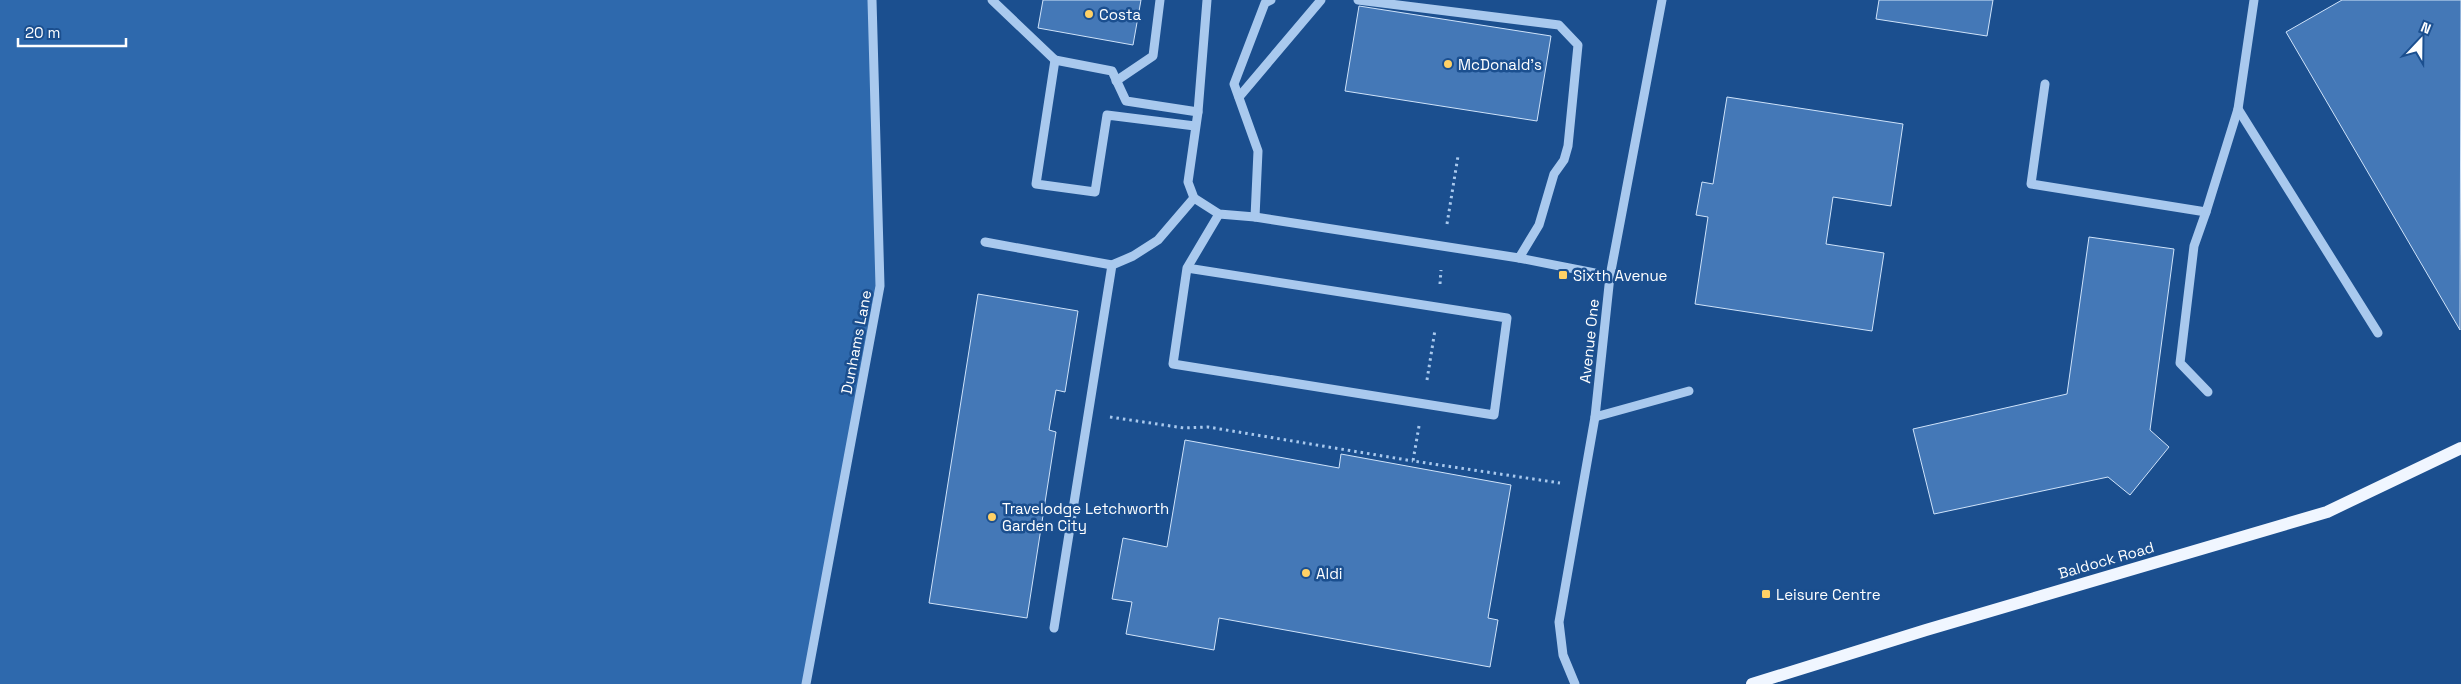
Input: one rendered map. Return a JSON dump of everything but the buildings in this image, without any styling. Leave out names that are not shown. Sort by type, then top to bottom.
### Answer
[{"type":"main road","name":"Baldock Road","points":[[1752,684],[1936,627],[2327,512],[2461,448]]},
{"type":"street","name":"Dunhams Lane","points":[[806,684],[880,286],[872,0]]},
{"type":"street","points":[[992,0],[1055,60],[1112,70],[1126,101],[1198,112]]},
{"type":"street","points":[[1116,81],[1153,56],[1160,0]]},
{"type":"street","points":[[1207,0],[1198,112],[1188,182],[1194,198],[1219,214],[1255,217],[1444,246],[1519,258],[1610,276]]},
{"type":"street","points":[[1255,217],[1258,151],[1234,84],[1265,3],[1271,0]]},
{"type":"street","points":[[1239,97],[1321,0]]},
{"type":"street","points":[[1358,0],[1559,25],[1578,45],[1568,146],[1564,160],[1554,174],[1539,225],[1519,258]]},
{"type":"street","name":"Avenue One","points":[[1575,684],[1563,656],[1560,622],[1595,417],[1610,276],[1662,0]]},
{"type":"street","points":[[2208,392],[2180,363],[2194,246],[2238,109],[2254,0]]},
{"type":"street","points":[[1055,60],[1036,184],[1095,192],[1107,115],[1195,126]]},
{"type":"street","points":[[2044,84],[2031,184],[2206,212]]},
{"type":"street","points":[[2238,109],[2378,332]]},
{"type":"street","points":[[985,242],[1112,265],[1133,256],[1158,240],[1194,198]]},
{"type":"street","points":[[1187,268],[1506,318],[1494,415],[1173,364],[1187,268],[1219,214]]},
{"type":"street","points":[[1054,628],[1112,265]]},
{"type":"street","points":[[1595,417],[1689,391]]},
{"type":"path","points":[[1413,460],[1438,307],[1444,246],[1458,156]]},
{"type":"path","points":[[1087,414],[1184,428],[1208,427],[1583,486]]},
{"type":"shaded area","points":[[0,0],[872,0],[880,286],[806,684],[0,684]]},
{"type":"place","name":"Costa","points":[[1089,14]]},
{"type":"place","name":"McDonald's","points":[[1448,64]]},
{"type":"place","name":"Sixth Avenue","points":[[1563,275]]},
{"type":"place","name":"Travelodge Letchworth Garden City","points":[[992,517]]},
{"type":"place","name":"Aldi","points":[[1306,573]]},
{"type":"place","name":"Leisure Centre","points":[[1766,594]]}]
